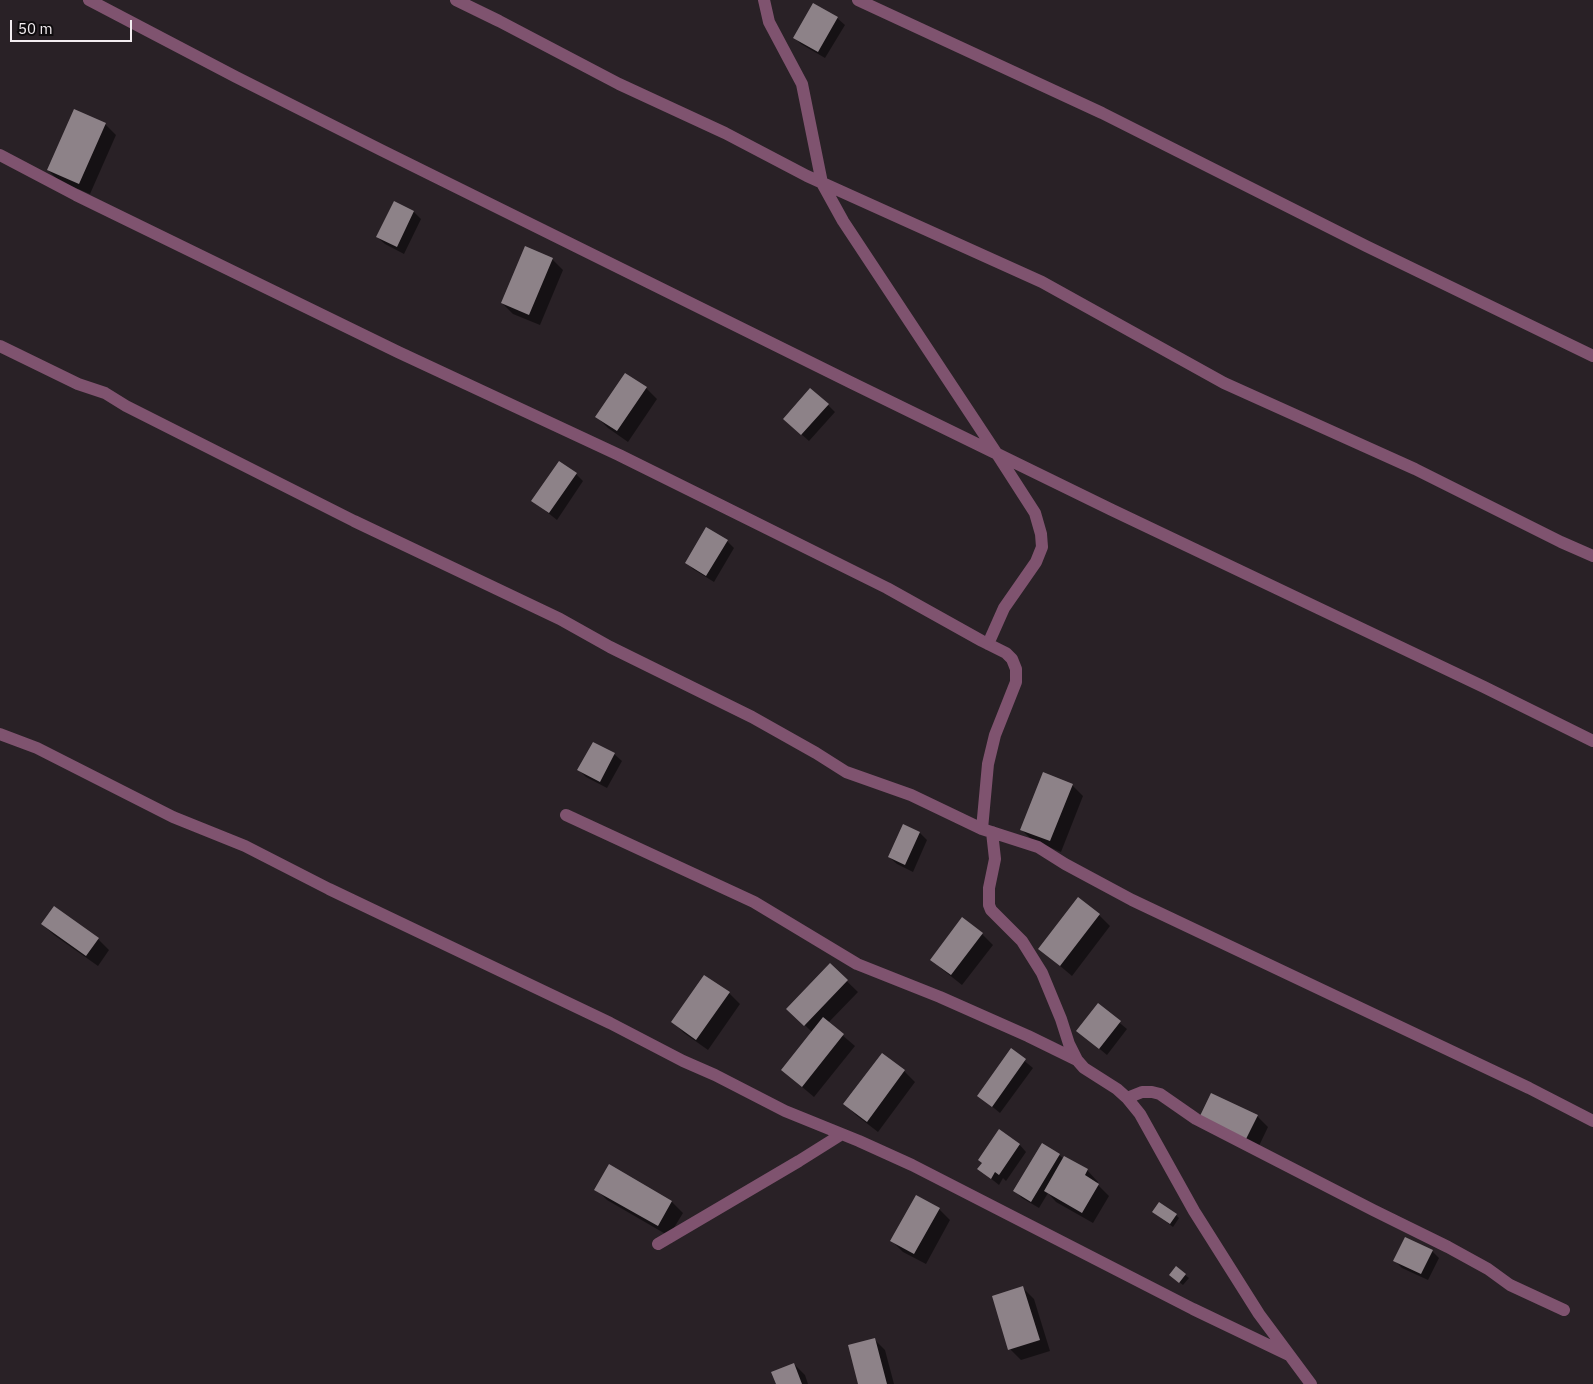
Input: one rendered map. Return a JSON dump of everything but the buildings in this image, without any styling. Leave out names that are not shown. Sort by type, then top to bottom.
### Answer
[{"type":"street","points":[[89,0],[236,77],[997,454],[1475,682],[1593,741]]},
{"type":"street","points":[[456,0],[619,84],[725,133],[822,183],[1042,282],[1224,383],[1415,469],[1593,556]]},
{"type":"street","points":[[764,0],[769,22],[802,84],[822,183],[843,221],[1035,513],[1042,534],[1042,547],[1036,562],[1004,608],[988,644]]},
{"type":"street","points":[[858,0],[1102,112],[1366,246],[1593,356]]},
{"type":"street","points":[[0,155],[76,195],[407,356],[619,455],[887,588],[1006,653],[1012,659],[1016,669],[1016,682],[995,734],[988,764],[987,830],[995,859],[989,888],[989,905],[991,910],[1022,941],[1042,973],[1077,1060],[1084,1068],[1127,1098],[1140,1114],[1194,1211],[1258,1314],[1311,1384]]},
{"type":"street","points":[[0,346],[78,384],[105,393],[126,406],[354,521],[560,619],[610,647],[752,717],[846,772],[911,794],[987,830],[1038,846],[1064,864],[1132,900],[1529,1088],[1593,1121]]},
{"type":"street","points":[[0,734],[37,748],[173,817],[245,846],[338,893],[610,1023],[785,1111],[912,1165],[1193,1309],[1289,1354]]},
{"type":"street","points":[[566,815],[754,902],[857,964],[940,997],[1077,1060]]},
{"type":"street","points":[[1127,1098],[1142,1092],[1160,1094],[1196,1120],[1448,1247],[1488,1269],[1510,1285],[1564,1310]]},
{"type":"street","points":[[658,1244],[842,1134]]}]
